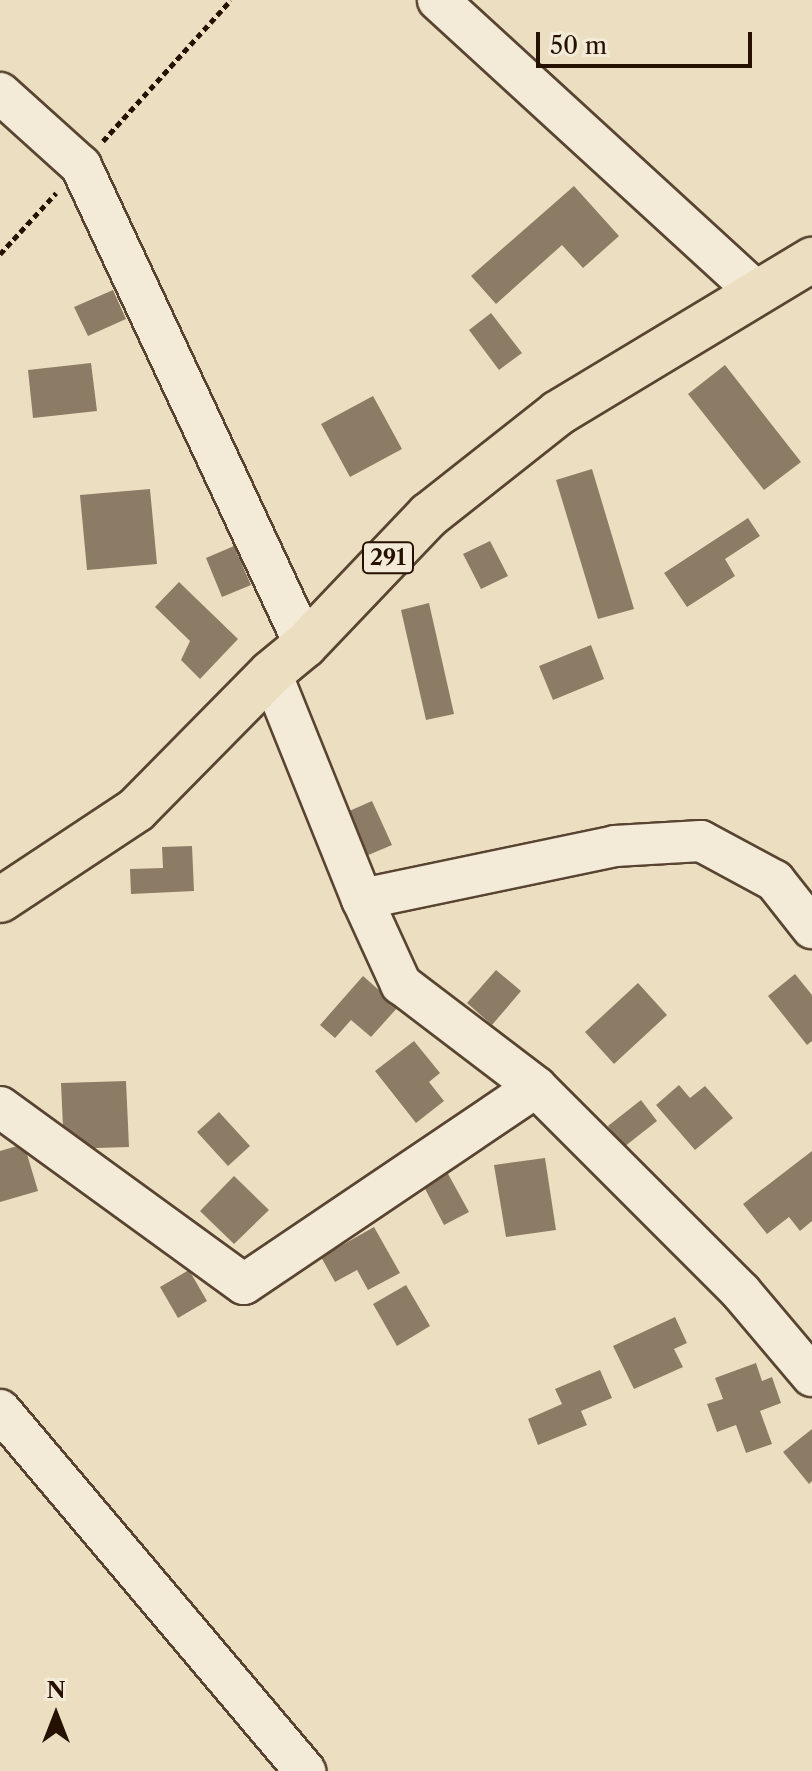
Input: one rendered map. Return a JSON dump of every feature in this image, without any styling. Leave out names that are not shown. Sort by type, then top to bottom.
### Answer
[{"type":"highway","name":"291","points":[[1,900],[136,810],[271,673],[305,645],[429,515],[558,413],[812,260]]},
{"type":"street","points":[[438,0],[758,293]]},
{"type":"street","points":[[0,93],[81,166],[305,645]]},
{"type":"street","points":[[271,673],[362,899],[401,984],[536,1087],[741,1292],[812,1376]]},
{"type":"street","points":[[362,899],[615,846],[701,841],[775,881],[812,928]]},
{"type":"street","points":[[0,1107],[244,1284],[536,1087]]},
{"type":"street","points":[[0,1410],[305,1771]]},
{"type":"path","points":[[0,254],[231,0]]},
{"type":"building","points":[[574,186],[619,236],[583,268],[562,245],[496,304],[471,276]]},
{"type":"building","points":[[113,290],[126,319],[88,336],[74,307]]},
{"type":"building","points":[[491,313],[522,353],[499,370],[469,330]]},
{"type":"building","points":[[91,363],[97,411],[33,418],[28,370]]},
{"type":"building","points":[[725,365],[801,462],[764,490],[688,394]]},
{"type":"building","points":[[373,396],[402,449],[350,477],[321,424]]},
{"type":"building","points":[[592,469],[634,609],[598,619],[556,480]]},
{"type":"building","points":[[150,489],[157,564],[87,570],[80,495]]},
{"type":"building","points":[[748,518],[760,536],[725,559],[735,576],[687,607],[664,573]]},
{"type":"building","points":[[490,541],[508,576],[481,589],[463,554]]},
{"type":"building","points":[[234,546],[251,585],[222,597],[206,558]]},
{"type":"building","points":[[179,582],[238,639],[200,679],[181,660],[190,641],[155,607]]},
{"type":"building","points":[[429,603],[454,714],[426,720],[401,610]]},
{"type":"building","points":[[591,645],[604,679],[553,700],[539,666]]},
{"type":"building","points":[[372,801],[392,845],[366,856],[347,812]]},
{"type":"building","points":[[192,846],[194,891],[131,894],[130,869],[163,868],[162,847]]},
{"type":"building","points":[[496,970],[521,991],[492,1025],[467,1003]]},
{"type":"building","points":[[795,974],[812,995],[812,1041],[807,1045],[768,996]]},
{"type":"building","points":[[363,976],[398,1007],[371,1037],[351,1020],[335,1038],[320,1025]]},
{"type":"building","points":[[638,983],[667,1015],[614,1064],[585,1032]]},
{"type":"building","points":[[414,1041],[440,1073],[429,1082],[444,1101],[416,1123],[375,1071]]},
{"type":"building","points":[[126,1081],[129,1147],[64,1149],[61,1083]]},
{"type":"building","points":[[679,1085],[690,1098],[705,1086],[733,1118],[695,1150],[656,1105]]},
{"type":"building","points":[[641,1100],[657,1121],[624,1147],[608,1126]]},
{"type":"building","points":[[219,1112],[250,1146],[228,1166],[197,1132]]},
{"type":"building","points":[[24,1144],[38,1191],[0,1202],[0,1151]]},
{"type":"building","points":[[812,1151],[812,1221],[800,1231],[789,1217],[767,1234],[743,1204]]},
{"type":"building","points":[[545,1158],[556,1230],[506,1237],[494,1165]]},
{"type":"building","points":[[447,1172],[469,1212],[444,1225],[423,1185]]},
{"type":"building","points":[[234,1176],[269,1210],[234,1244],[200,1211]]},
{"type":"building","points":[[374,1227],[400,1273],[368,1290],[357,1270],[335,1282],[321,1257]]},
{"type":"building","points":[[189,1270],[207,1301],[178,1318],[160,1287]]},
{"type":"building","points":[[406,1285],[430,1326],[397,1346],[373,1304]]},
{"type":"building","points":[[675,1317],[687,1343],[674,1349],[683,1367],[634,1389],[613,1346]]},
{"type":"building","points":[[756,1363],[762,1381],[772,1377],[781,1403],[760,1411],[772,1444],[746,1453],[736,1425],[717,1432],[707,1404],[723,1399],[715,1378]]},
{"type":"building","points":[[600,1370],[612,1398],[581,1411],[587,1425],[538,1445],[528,1419],[562,1404],[555,1389]]},
{"type":"building","points":[[812,1429],[812,1481],[809,1484],[783,1452]]}]
